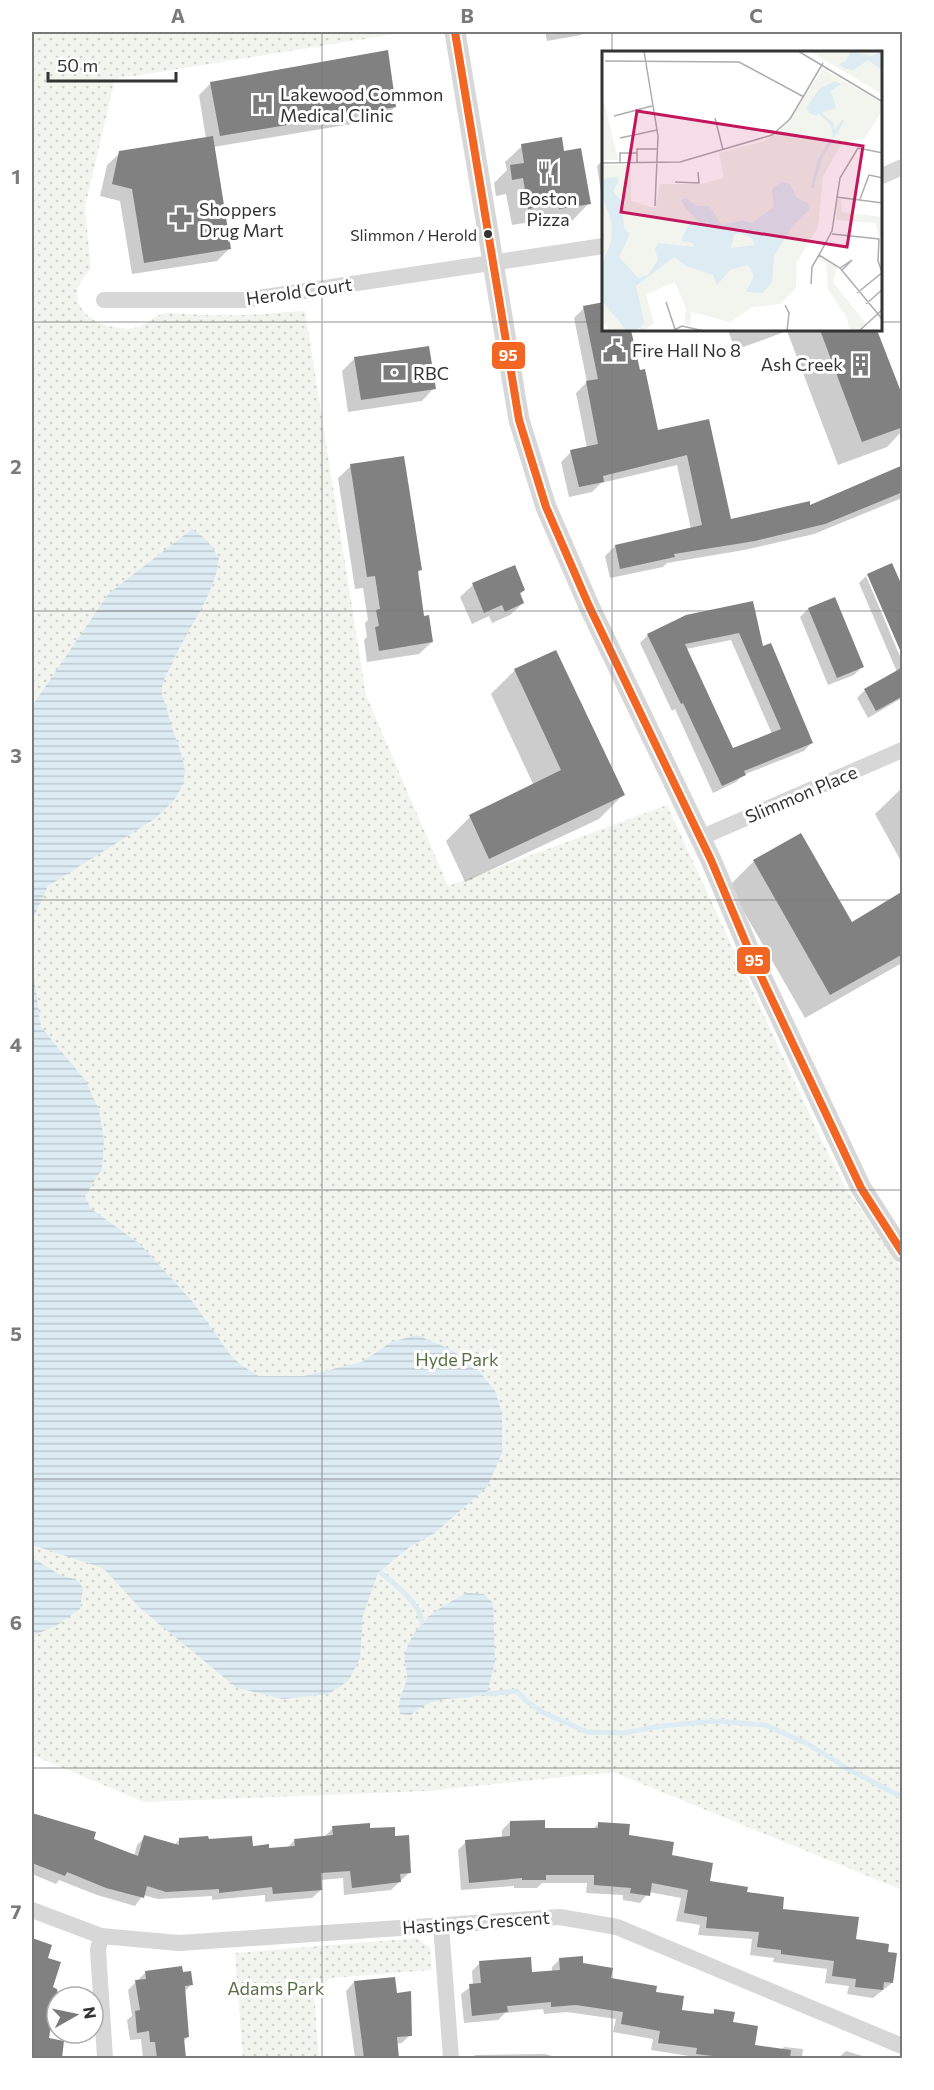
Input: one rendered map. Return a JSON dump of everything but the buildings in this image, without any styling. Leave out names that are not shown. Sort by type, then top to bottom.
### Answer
[{"type":"street","points":[[455,32],[519,420],[546,507],[589,606],[700,838],[861,1188],[903,1252]]},
{"type":"street","points":[[883,176],[903,167]]},
{"type":"street","name":"Herold Court","points":[[104,300],[244,300],[602,246]]},
{"type":"street","name":"Slimmon Place","points":[[700,838],[903,750]]},
{"type":"street","name":"Hastings Crescent","points":[[32,1910],[101,1936],[179,1943],[560,1917],[616,1927],[903,2046]]},
{"type":"street","points":[[441,1925],[451,2058]]},
{"type":"street","points":[[101,1936],[98,1950],[105,2058]]},
{"type":"green space","name":"Hyde Park","points":[[32,32],[408,32],[115,79],[85,207],[91,269],[81,282],[77,294],[79,304],[85,313],[95,320],[120,328],[138,327],[158,315],[167,313],[236,315],[305,311],[366,695],[448,886],[667,805],[821,1139],[846,1188],[902,1269],[902,1890],[613,1772],[427,1791],[144,1802],[32,1755]]},
{"type":"green space","name":"Adams Park","points":[[417,1938],[430,1947],[432,1970],[330,1978],[314,1993],[319,2058],[243,2058],[235,1953]]},
{"type":"shaded area","points":[[192,529],[207,540],[219,558],[212,586],[162,685],[163,697],[184,767],[184,779],[180,791],[170,805],[153,820],[48,886],[32,921],[32,706],[109,593]]},
{"type":"shaded area","points":[[32,963],[41,1027],[85,1080],[99,1110],[104,1140],[102,1169],[85,1196],[90,1208],[140,1244],[192,1301],[229,1353],[241,1365],[259,1376],[304,1376],[362,1362],[391,1342],[417,1335],[452,1350],[478,1370],[495,1391],[502,1414],[502,1453],[487,1487],[435,1533],[411,1546],[378,1573],[363,1615],[360,1658],[349,1680],[329,1694],[283,1699],[237,1688],[141,1609],[103,1568],[32,1545]]},
{"type":"shaded area","points":[[32,1560],[36,1560],[62,1576],[76,1579],[83,1588],[80,1609],[56,1626],[32,1636]]},
{"type":"shaded area","points":[[467,1593],[484,1594],[493,1603],[495,1662],[487,1694],[428,1703],[411,1715],[400,1714],[400,1700],[407,1678],[405,1654],[409,1643],[421,1624],[437,1610]]},
{"type":"waterway","points":[[381,1573],[412,1601],[422,1622]]},
{"type":"waterway","points":[[487,1694],[517,1691],[526,1701],[544,1713],[587,1732],[624,1733],[662,1726],[716,1721],[765,1725],[808,1744],[848,1769],[902,1797]]},
{"type":"transit line","name":"95","points":[[455,32],[519,420],[546,507],[589,606],[711,860],[751,955],[861,1188],[902,1252]]},
{"type":"place","name":"Lakewood Common Medical Clinic","points":[[262,104]]},
{"type":"place","name":"Boston Pizza","points":[[548,172]]},
{"type":"place","name":"Shoppers Drug Mart","points":[[181,219]]},
{"type":"place","name":"Slimmon / Herold","points":[[488,234]]},
{"type":"place","name":"Fire Hall No 8","points":[[614,350]]},
{"type":"place","name":"Ash Creek","points":[[861,364]]},
{"type":"place","name":"RBC","points":[[395,373]]}]
